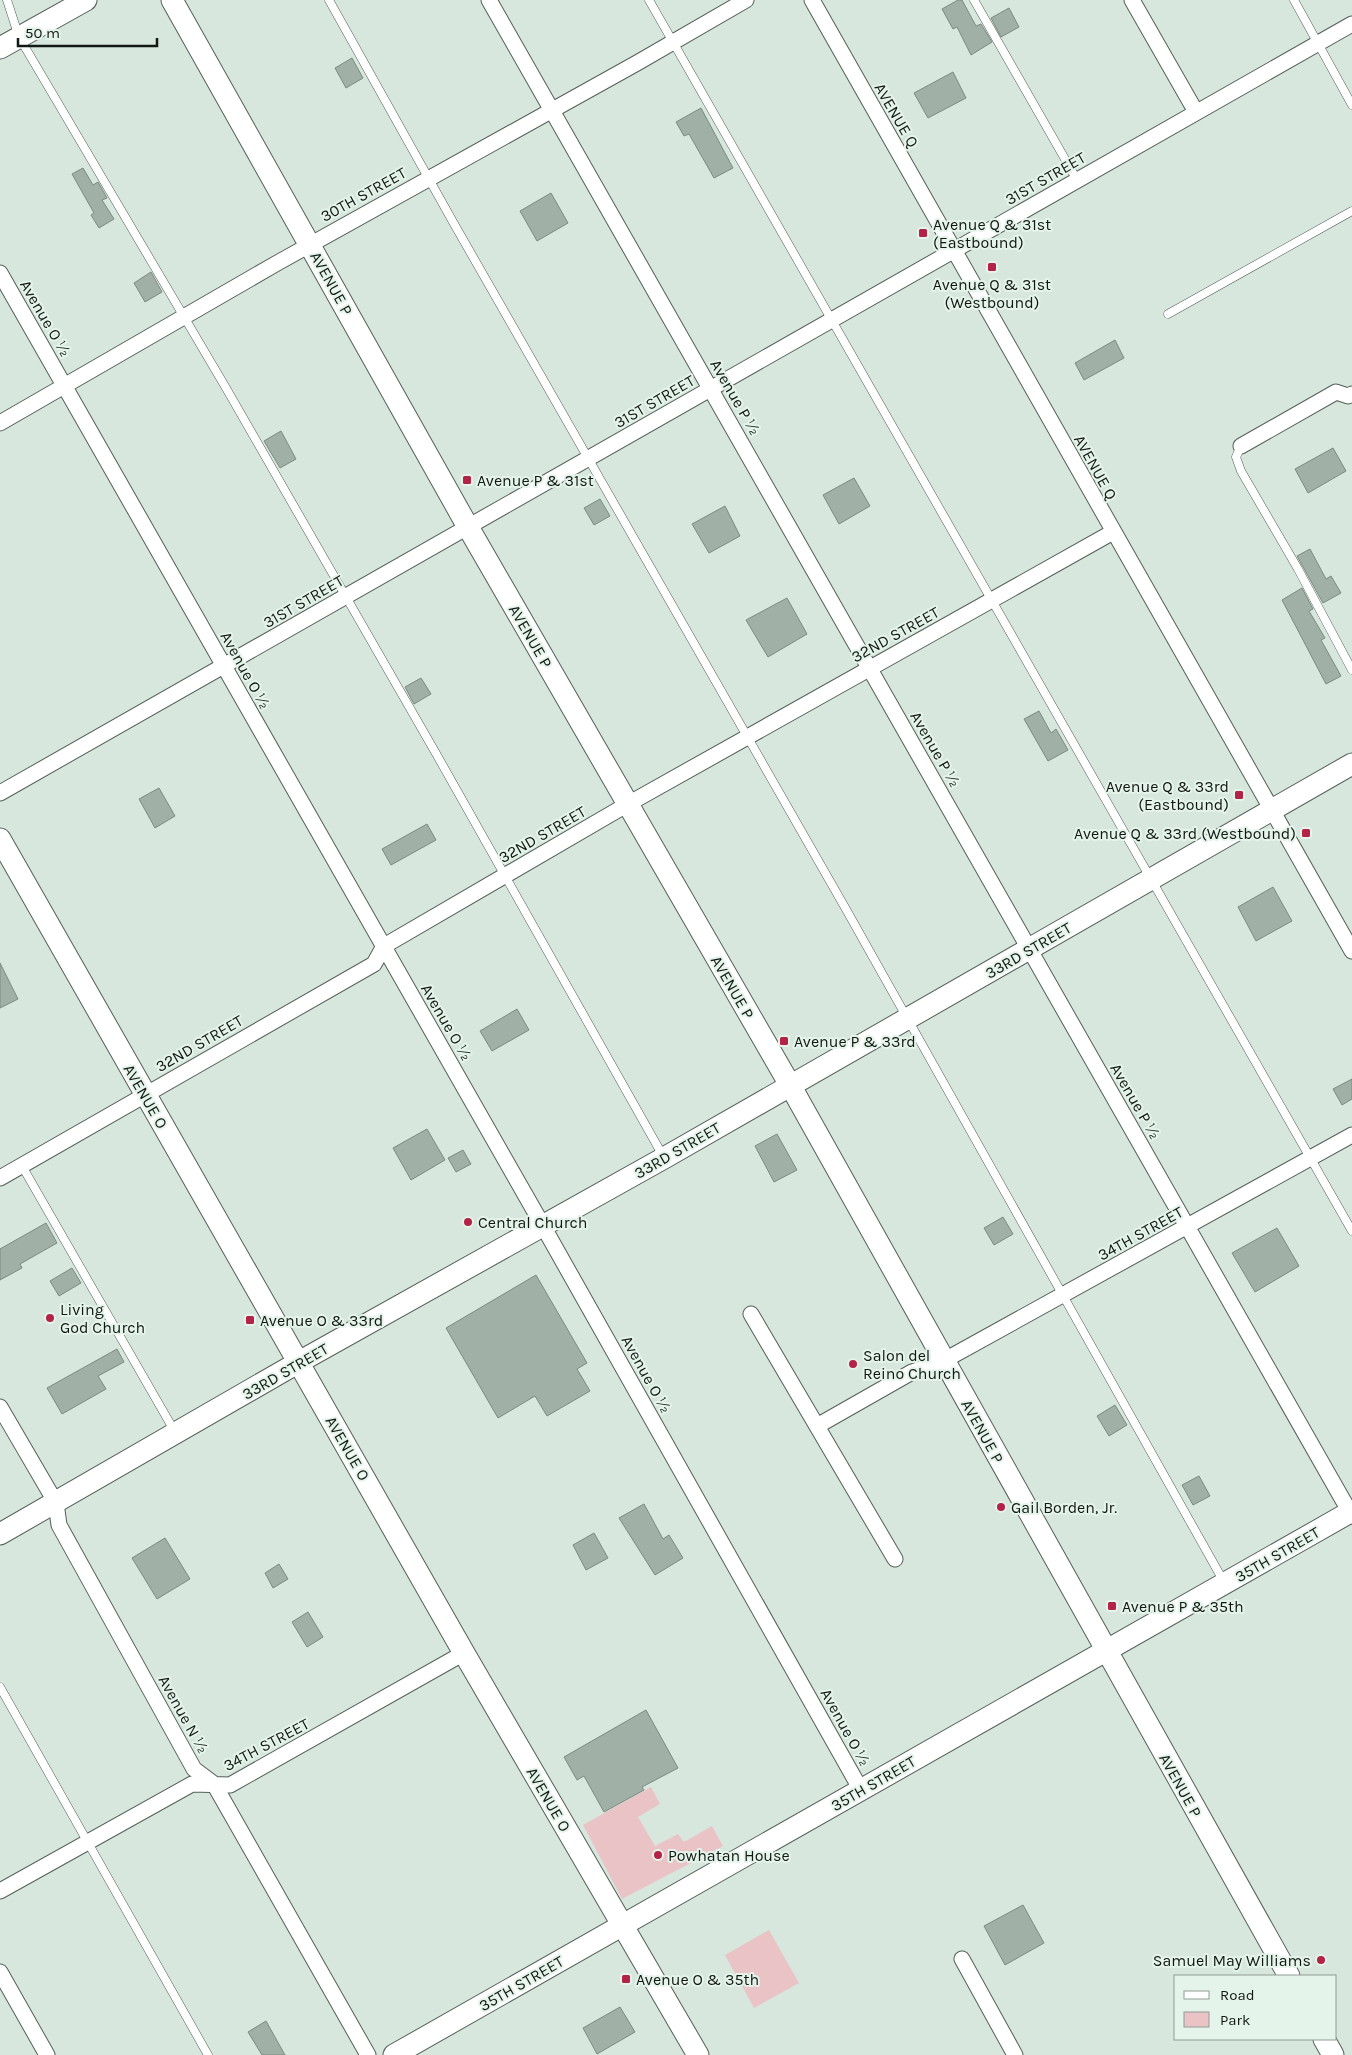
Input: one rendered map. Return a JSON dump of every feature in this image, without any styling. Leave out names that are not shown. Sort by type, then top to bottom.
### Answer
[{"type":"main road","points":[[0,48],[86,0]]},
{"type":"main road","name":"AVENUE P","points":[[172,0],[468,527],[790,1085],[1288,1975]]},
{"type":"main road","name":"33RD STREET","points":[[0,1534],[299,1362],[664,1158],[1352,764]]},
{"type":"main road","name":"AVENUE O","points":[[0,839],[464,1653],[698,2055]]},
{"type":"main road","name":"35TH STREET","points":[[394,2055],[1351,1513]]},
{"type":"main road","points":[[1325,2040],[1333,2055]]},
{"type":"street","name":"Avenue P ½","points":[[488,0],[1351,1513]]},
{"type":"street","name":"30TH STREET","points":[[0,423],[310,244],[746,0]]},
{"type":"street","name":"AVENUE Q","points":[[812,0],[1352,951]]},
{"type":"street","points":[[1132,0],[1196,112]]},
{"type":"street","name":"31ST STREET","points":[[0,793],[1352,24]]},
{"type":"street","name":"Avenue O ½","points":[[0,273],[543,1226],[861,1790]]},
{"type":"street","points":[[1241,446],[1336,392],[1351,397]]},
{"type":"street","name":"32ND STREET","points":[[0,1178],[374,964],[384,946],[628,804],[1113,532]]},
{"type":"street","name":"34TH STREET","points":[[817,1426],[912,1372],[944,1361],[1352,1134]]},
{"type":"street","points":[[751,1314],[895,1560]]},
{"type":"street","name":"Avenue N ½","points":[[0,1407],[56,1503],[59,1526],[194,1769],[214,1784],[368,2055]]},
{"type":"street","name":"34TH STREET","points":[[0,1891],[192,1784],[230,1785],[464,1653]]},
{"type":"street","points":[[962,1959],[1015,2055]]},
{"type":"street","points":[[0,1972],[47,2055]]},
{"type":"lane","points":[[7,0],[19,38],[184,316],[346,597],[664,1158]]},
{"type":"lane","points":[[329,0],[908,1018],[1225,1584]]},
{"type":"lane","points":[[649,0],[1352,1231]]},
{"type":"lane","points":[[974,0],[1077,180]]},
{"type":"lane","points":[[1294,0],[1352,105]]},
{"type":"lane","points":[[1168,314],[1352,211]]},
{"type":"lane","points":[[1241,446],[1236,457],[1241,471],[1298,569],[1352,670]]},
{"type":"lane","points":[[22,1166],[176,1434]]},
{"type":"lane","points":[[0,1687],[208,2055]]},
{"type":"green space","points":[[651,1787],[660,1804],[638,1817],[655,1846],[678,1834],[684,1842],[712,1826],[723,1846],[622,1899],[583,1825]]},
{"type":"green space","points":[[769,1930],[799,1983],[754,2008],[725,1955]]},
{"type":"building","points":[[958,0],[962,0],[976,26],[981,24],[992,42],[971,55],[957,27],[953,29],[942,9]]},
{"type":"building","points":[[1009,8],[1019,27],[1001,37],[991,18]]},
{"type":"building","points":[[352,58],[363,78],[346,88],[335,68]]},
{"type":"building","points":[[953,72],[966,98],[928,118],[914,93]]},
{"type":"building","points":[[701,108],[733,168],[714,178],[689,134],[684,136],[676,122]]},
{"type":"building","points":[[83,168],[93,185],[98,182],[107,198],[102,200],[114,219],[99,228],[91,215],[94,213],[72,174]]},
{"type":"building","points":[[551,193],[568,223],[537,241],[520,211]]},
{"type":"building","points":[[151,272],[162,292],[145,302],[134,283]]},
{"type":"building","points":[[1115,340],[1124,358],[1084,380],[1075,363]]},
{"type":"building","points":[[281,431],[296,459],[280,468],[264,441]]},
{"type":"building","points":[[1333,448],[1346,471],[1308,493],[1295,469]]},
{"type":"building","points":[[854,478],[870,506],[839,524],[823,495]]},
{"type":"building","points":[[600,499],[610,516],[594,525],[584,508]]},
{"type":"building","points":[[725,506],[740,536],[709,553],[692,524]]},
{"type":"building","points":[[1310,549],[1326,579],[1331,576],[1341,593],[1323,603],[1297,556]]},
{"type":"building","points":[[1302,588],[1313,609],[1309,611],[1325,638],[1321,640],[1341,676],[1326,684],[1282,600]]},
{"type":"building","points":[[787,598],[807,634],[768,657],[746,620]]},
{"type":"building","points":[[421,678],[431,694],[414,704],[405,687]]},
{"type":"building","points":[[1039,711],[1051,733],[1056,729],[1068,750],[1048,761],[1024,719]]},
{"type":"building","points":[[159,788],[175,816],[155,828],[139,799]]},
{"type":"building","points":[[427,824],[436,840],[391,865],[382,849]]},
{"type":"building","points":[[1273,887],[1292,921],[1256,941],[1238,907]]},
{"type":"building","points":[[0,963],[18,999],[0,1008]]},
{"type":"building","points":[[517,1009],[529,1030],[492,1051],[480,1031]]},
{"type":"building","points":[[1352,1079],[1352,1099],[1342,1105],[1333,1089]]},
{"type":"building","points":[[427,1129],[445,1160],[411,1180],[393,1148]]},
{"type":"building","points":[[777,1134],[797,1170],[774,1182],[755,1146]]},
{"type":"building","points":[[463,1150],[471,1164],[456,1172],[448,1158]]},
{"type":"building","points":[[1003,1217],[1013,1234],[994,1245],[984,1228]]},
{"type":"building","points":[[46,1223],[57,1243],[20,1264],[22,1268],[0,1280],[0,1249]]},
{"type":"building","points":[[1277,1228],[1299,1266],[1255,1292],[1232,1253]]},
{"type":"building","points":[[72,1268],[81,1283],[59,1296],[50,1281]]},
{"type":"building","points":[[536,1275],[587,1363],[577,1369],[590,1391],[547,1416],[535,1396],[498,1418],[446,1328]]},
{"type":"building","points":[[117,1349],[124,1362],[98,1376],[106,1389],[62,1414],[47,1388]]},
{"type":"building","points":[[1115,1405],[1127,1425],[1109,1436],[1097,1416]]},
{"type":"building","points":[[1199,1476],[1210,1496],[1193,1505],[1182,1485]]},
{"type":"building","points":[[644,1504],[663,1539],[669,1535],[683,1558],[655,1575],[619,1518]]},
{"type":"building","points":[[594,1533],[608,1558],[586,1570],[573,1545]]},
{"type":"building","points":[[165,1538],[190,1579],[157,1599],[132,1558]]},
{"type":"building","points":[[279,1564],[288,1579],[273,1588],[265,1573]]},
{"type":"building","points":[[308,1612],[323,1637],[307,1647],[292,1622]]},
{"type":"building","points":[[646,1710],[678,1768],[642,1787],[644,1790],[604,1812],[584,1776],[577,1780],[564,1757]]},
{"type":"building","points":[[1023,1905],[1044,1943],[1005,1965],[984,1926]]},
{"type":"building","points":[[620,2007],[635,2032],[597,2054],[583,2028]]},
{"type":"building","points":[[266,2021],[285,2055],[262,2055],[248,2032]]},
{"type":"place","name":"Avenue Q & 31st (Eastbound)","points":[[923,233]]},
{"type":"place","name":"Avenue Q & 31st (Westbound)","points":[[992,267]]},
{"type":"place","name":"Avenue P & 31st","points":[[467,480]]},
{"type":"place","name":"Avenue Q & 33rd (Eastbound)","points":[[1239,795]]},
{"type":"place","name":"Avenue Q & 33rd (Westbound)","points":[[1306,833]]},
{"type":"place","name":"Avenue P & 33rd","points":[[784,1041]]},
{"type":"place","name":"Central Church","points":[[468,1222]]},
{"type":"place","name":"Living God Church","points":[[50,1318]]},
{"type":"place","name":"Avenue O & 33rd","points":[[250,1320]]},
{"type":"place","name":"Salon del Reino Church","points":[[853,1364]]},
{"type":"place","name":"Gail Borden, Jr.","points":[[1001,1507]]},
{"type":"place","name":"Avenue P & 35th","points":[[1112,1606]]},
{"type":"place","name":"Powhatan House","points":[[658,1855]]},
{"type":"place","name":"Samuel May Williams","points":[[1321,1960]]},
{"type":"place","name":"Avenue O & 35th","points":[[626,1979]]}]
